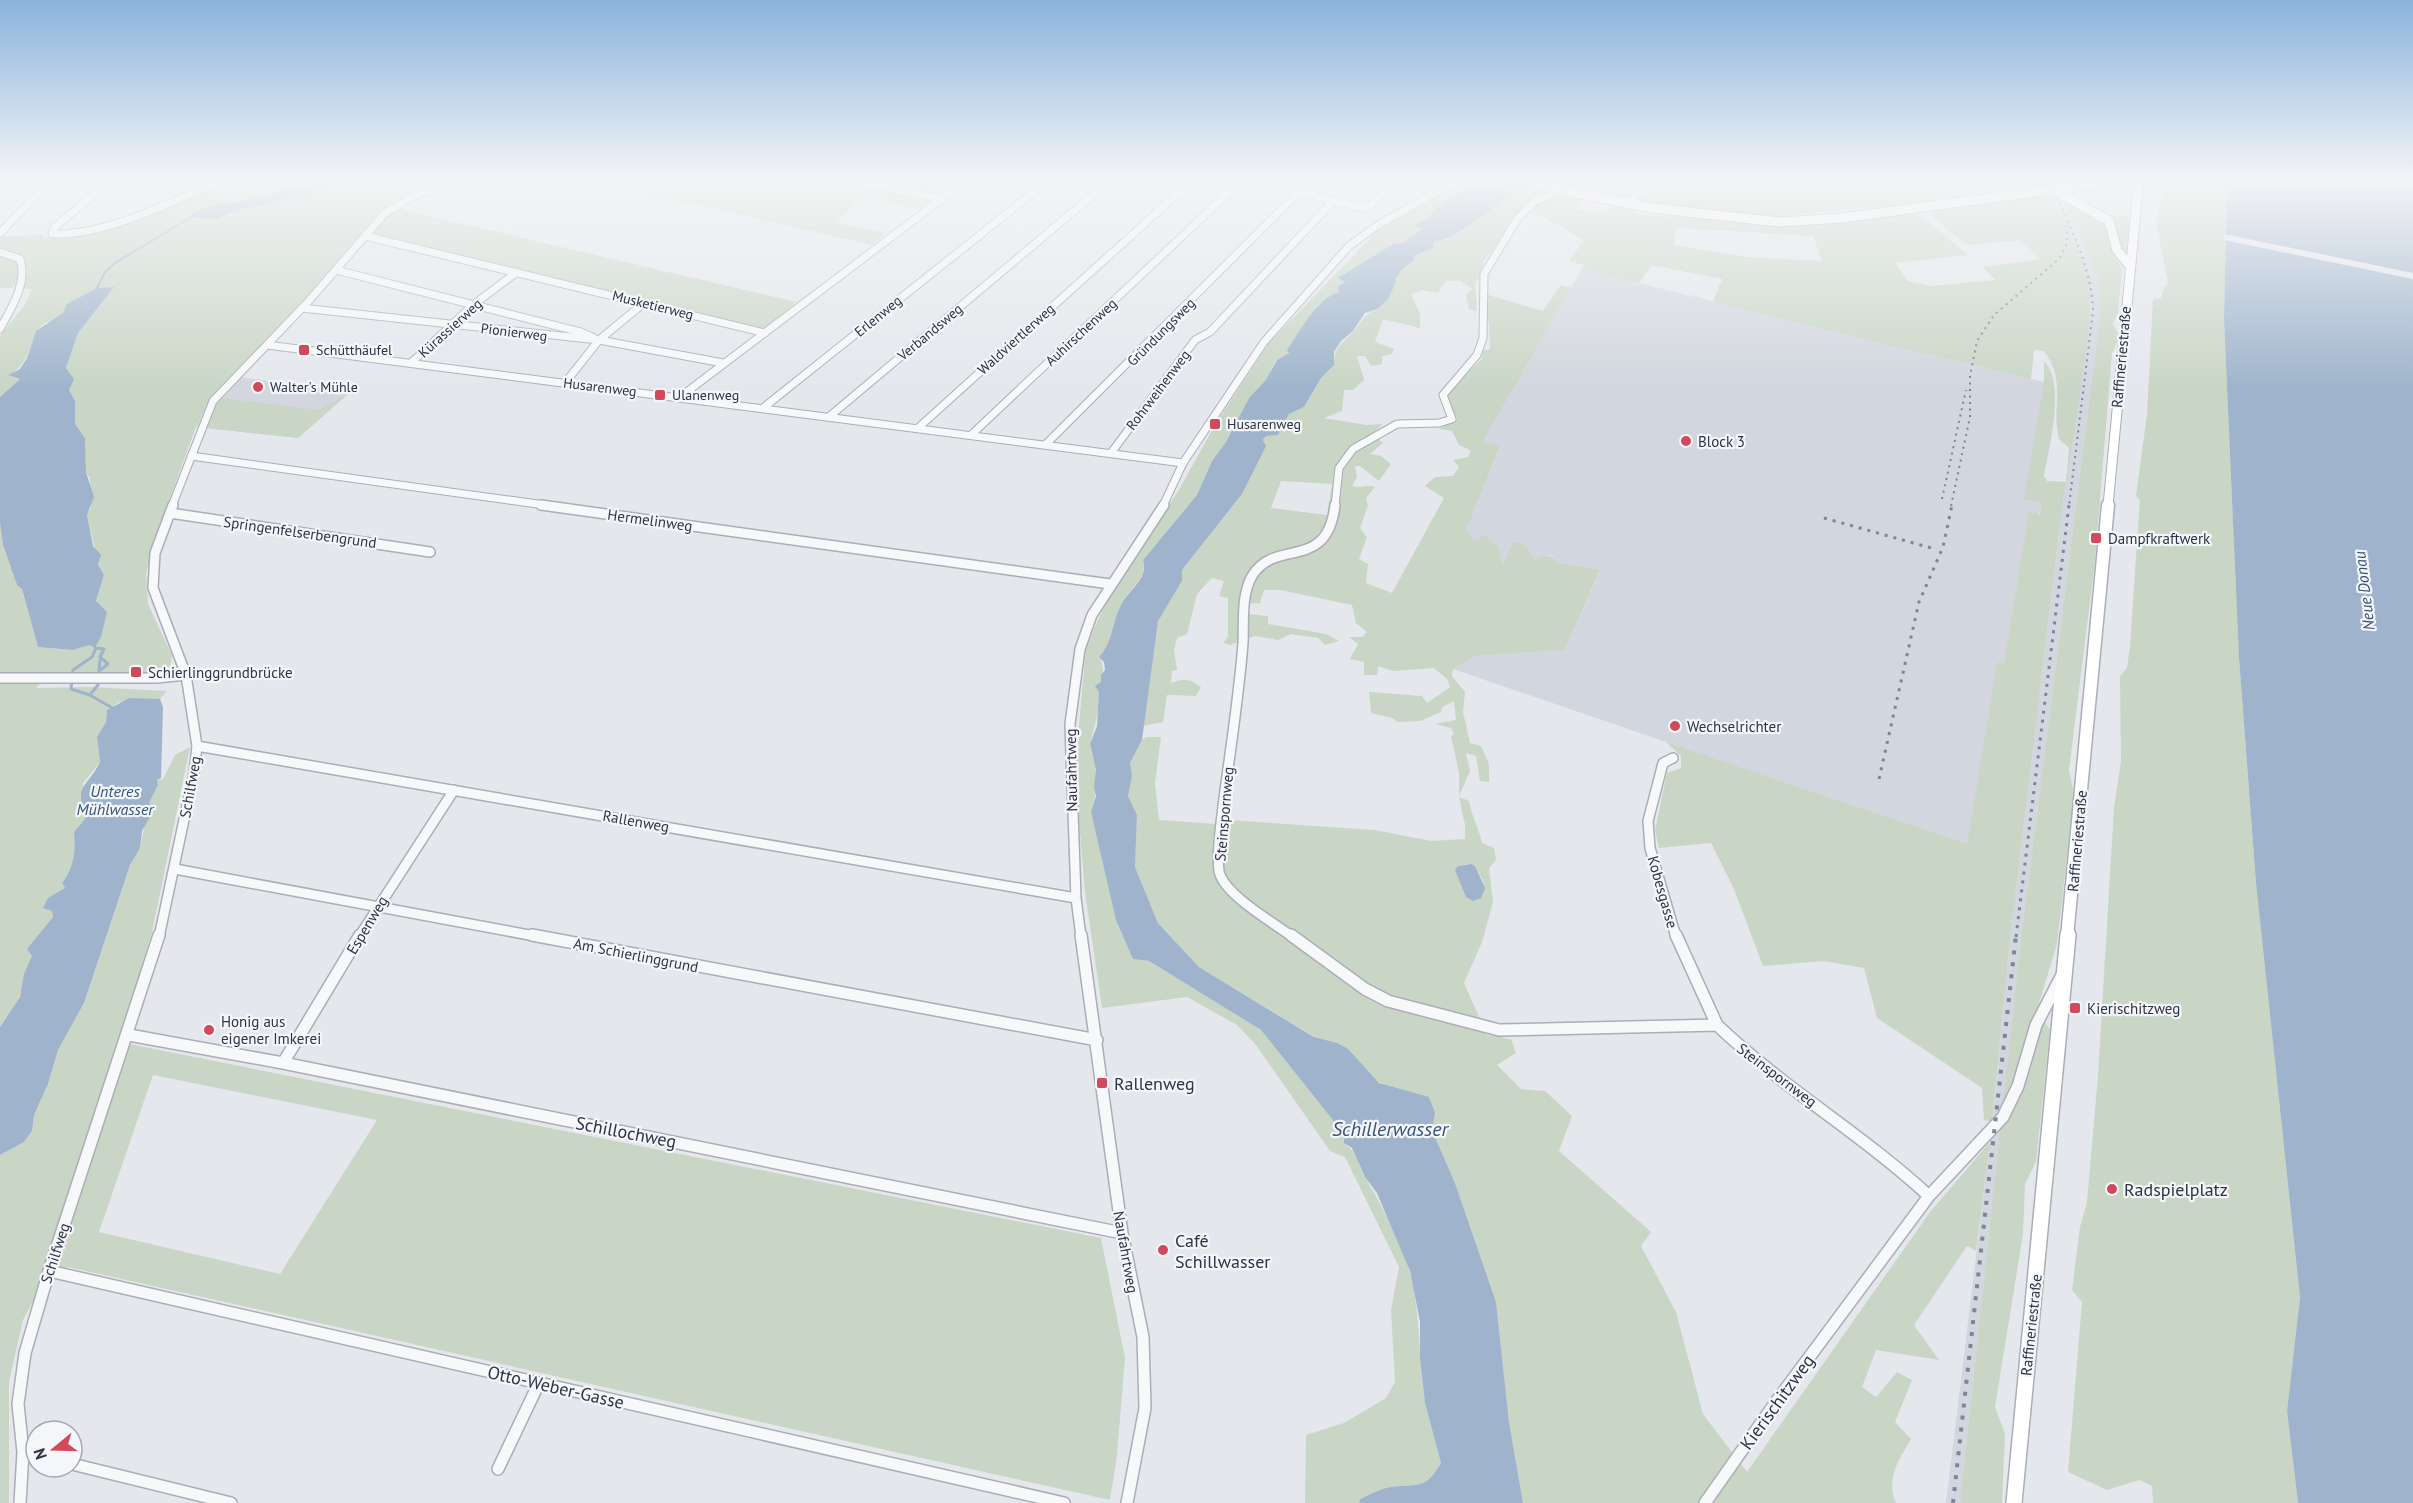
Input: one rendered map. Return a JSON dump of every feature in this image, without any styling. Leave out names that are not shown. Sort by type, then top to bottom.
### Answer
[{"type":"main road","points":[[2117,249],[2129,265]]},
{"type":"main road","name":"Raffineriestraße","points":[[2014,1503],[2131,249]]},
{"type":"street","name":"Schilfweg","points":[[24,1429],[18,1404],[25,1353],[49,1270],[156,949],[194,773],[197,746],[186,675],[153,588],[155,553],[213,401],[302,308],[354,249]]},
{"type":"street","name":"Musketierweg","points":[[420,249],[765,333]]},
{"type":"street","points":[[680,397],[876,249]]},
{"type":"street","name":"Erlenweg","points":[[764,408],[962,249]]},
{"type":"street","name":"Verbandsweg","points":[[830,416],[1029,249]]},
{"type":"street","name":"Waldviertlerweg","points":[[918,428],[1116,249]]},
{"type":"street","name":"Auhirschenweg","points":[[971,435],[1168,249]]},
{"type":"street","name":"Gründungsweg","points":[[1046,444],[1242,249]]},
{"type":"street","name":"Rohrweihenweg","points":[[1110,453],[1195,340],[1210,332],[1288,249]]},
{"type":"street","name":"Naufahrtweg","points":[[1127,1503],[1145,1408],[1143,1337],[1122,1233],[1076,898],[1070,724],[1080,649],[1092,615],[1110,584],[1168,499],[1183,463],[1264,342],[1346,249]]},
{"type":"street","name":"Steinspornweg","points":[[1499,249],[1484,274],[1483,339],[1478,355],[1443,394],[1452,419],[1445,423],[1398,424],[1352,449],[1343,457],[1337,478],[1331,526],[1323,540],[1308,548],[1262,564],[1250,576],[1246,588],[1239,702],[1233,728],[1222,816],[1219,872],[1230,891],[1365,989],[1388,1001],[1499,1030],[1717,1025],[1745,1054],[1901,1169],[1929,1196]]},
{"type":"street","points":[[0,252],[20,259],[23,269],[9,310],[0,328]]},
{"type":"street","points":[[336,270],[581,332],[599,340]]},
{"type":"street","name":"Kürassierweg","points":[[412,362],[473,304],[517,272]]},
{"type":"street","points":[[565,383],[599,340],[644,303]]},
{"type":"street","name":"Pionierweg","points":[[302,308],[599,340],[723,363]]},
{"type":"street","name":"Husarenweg","points":[[267,345],[1183,463]]},
{"type":"street","name":"Hermelinweg","points":[[191,456],[1110,584]]},
{"type":"street","name":"Springenfelserbengrund","points":[[170,513],[430,552]]},
{"type":"street","points":[[0,678],[186,675]]},
{"type":"street","name":"Rallenweg","points":[[197,746],[1076,898]]},
{"type":"street","name":"Kobesgasse","points":[[1673,758],[1663,763],[1648,821],[1650,848],[1679,946],[1717,1025]]},
{"type":"street","name":"Espenweg","points":[[283,1063],[378,906],[454,790]]},
{"type":"street","name":"Am Schierlinggrund","points":[[175,869],[1097,1040]]},
{"type":"street","name":"Kierischitzweg","points":[[1705,1503],[1776,1402],[1929,1196],[2008,1109],[2036,1025],[2064,973]]},
{"type":"street","name":"Schillochweg","points":[[129,1035],[283,1063],[1122,1233]]},
{"type":"street","name":"Otto-Weber-Gasse","points":[[49,1270],[1064,1503]]},
{"type":"street","points":[[498,1469],[539,1383]]},
{"type":"street","points":[[84,1467],[231,1503]]},
{"type":"street","name":"Schilfweg","points":[[20,1503],[25,1479]]},
{"type":"shaded area","points":[[2072,249],[2085,249],[2100,282],[2100,317],[2020,948],[1960,1503],[1946,1503],[1992,1125],[2010,940],[2063,499],[2091,307]]},
{"type":"shaded area","points":[[1582,269],[2044,382],[2025,498],[2041,503],[2039,515],[2029,513],[2004,664],[1997,662],[1967,845],[1453,669],[1475,656],[1565,650],[1600,571],[1558,563],[1552,556],[1543,555],[1536,559],[1522,543],[1513,541],[1504,567],[1474,542],[1467,529],[1500,448],[1481,442]]},
{"type":"shaded area","points":[[230,377],[350,392],[298,438],[196,427],[210,399]]},
{"type":"green space","points":[[0,249],[348,249],[300,305],[210,399],[196,427],[153,545],[146,574],[148,604],[172,656],[170,666],[156,673],[50,672],[36,688],[90,687],[167,691],[160,699],[119,702],[107,710],[106,722],[97,737],[100,762],[83,783],[85,819],[75,832],[73,859],[62,883],[65,888],[55,901],[53,917],[36,946],[18,999],[0,1027],[0,523],[3,545],[17,585],[22,589],[38,647],[73,650],[90,645],[96,601],[104,575],[98,563],[87,515],[91,508],[90,478],[86,472],[85,438],[75,424],[75,401],[69,390],[69,373],[66,368],[78,333],[113,287],[97,289],[84,295],[61,315],[42,325],[23,363],[9,375],[20,379],[0,397],[0,336],[26,303],[32,289],[24,289],[25,267],[22,258]]},
{"type":"green space","points":[[433,249],[571,249],[796,302],[768,327],[754,329]]},
{"type":"green space","points":[[1359,249],[1385,249],[1339,278],[1345,282],[1339,292],[1319,304],[1288,350],[1289,353],[1276,360],[1265,381],[1249,398],[1226,442],[1212,461],[1197,495],[1143,560],[1143,573],[1124,599],[1107,645],[1099,657],[1103,673],[1090,745],[1096,772],[1095,797],[1091,812],[1133,959],[1149,961],[1261,1030],[1344,1134],[1344,1143],[1355,1154],[1402,1248],[1414,1289],[1425,1401],[1441,1463],[1425,1482],[1383,1489],[1360,1499],[1359,1503],[1305,1503],[1306,1435],[1344,1423],[1386,1398],[1395,1382],[1391,1310],[1399,1267],[1345,1157],[1330,1151],[1256,1045],[1237,1025],[1187,997],[1102,1008],[1085,892],[1077,797],[1079,725],[1086,648],[1107,599],[1177,493],[1215,425],[1269,343]]},
{"type":"green space","points":[[1430,249],[1493,249],[1483,262],[1481,274],[1475,284],[1477,311],[1469,309],[1466,295],[1473,289],[1460,281],[1446,281],[1438,293],[1422,290],[1411,294],[1420,314],[1420,328],[1383,319],[1375,342],[1394,349],[1392,354],[1382,356],[1382,364],[1371,366],[1365,356],[1357,356],[1364,380],[1353,390],[1344,390],[1342,411],[1324,418],[1366,425],[1383,424],[1372,434],[1383,443],[1370,454],[1381,456],[1391,464],[1379,481],[1360,466],[1355,466],[1357,477],[1352,486],[1375,487],[1366,498],[1368,506],[1360,528],[1367,537],[1359,559],[1368,564],[1366,583],[1392,593],[1444,498],[1425,486],[1435,477],[1453,476],[1459,467],[1453,460],[1468,457],[1471,451],[1459,445],[1452,431],[1439,429],[1457,418],[1449,405],[1448,391],[1482,359],[1483,350],[1490,349],[1489,322],[1485,318],[1485,294],[1543,311],[1561,285],[1571,288],[1482,442],[1500,447],[1467,529],[1474,541],[1484,535],[1498,546],[1503,566],[1513,541],[1522,543],[1536,559],[1543,555],[1552,557],[1559,563],[1600,570],[1565,650],[1475,656],[1453,669],[1452,676],[1465,692],[1463,712],[1470,743],[1481,746],[1489,764],[1489,782],[1480,781],[1476,756],[1466,753],[1470,771],[1459,796],[1459,773],[1451,736],[1454,734],[1451,728],[1435,724],[1456,720],[1454,701],[1442,707],[1441,712],[1420,721],[1397,722],[1392,718],[1371,713],[1369,692],[1422,696],[1427,703],[1450,687],[1447,679],[1434,668],[1393,671],[1378,666],[1377,675],[1364,675],[1364,662],[1350,659],[1358,644],[1349,637],[1362,637],[1367,632],[1356,623],[1352,605],[1280,590],[1264,590],[1260,603],[1247,604],[1246,614],[1268,616],[1268,624],[1326,634],[1339,641],[1325,645],[1318,638],[1291,634],[1278,640],[1255,636],[1230,645],[1223,643],[1228,637],[1228,598],[1219,596],[1224,581],[1212,578],[1197,594],[1187,634],[1177,638],[1174,650],[1177,670],[1172,671],[1171,683],[1186,680],[1201,687],[1196,696],[1167,695],[1163,722],[1143,726],[1158,620],[1182,581],[1182,570],[1242,494],[1266,436],[1278,435],[1289,414],[1304,407],[1321,378],[1334,365],[1335,354],[1339,346],[1366,316],[1377,309],[1398,272],[1415,259],[1414,256]],"holes":[[[1281,481],[1332,484],[1327,515],[1271,508]]]},
{"type":"green space","points":[[1577,249],[1699,249],[1746,257],[1822,261],[1818,249],[1961,249],[1968,255],[1895,263],[1908,281],[1932,286],[1996,280],[1982,267],[2041,259],[2030,249],[2077,249],[2090,292],[2090,313],[2066,482],[2069,448],[2059,439],[2057,384],[2051,362],[2044,351],[2034,350],[2031,379],[1713,302],[1722,279],[1651,265],[1639,283],[1582,269],[1584,265],[1569,261]]},
{"type":"green space","points":[[2085,249],[2113,249],[2122,270],[2118,313],[2113,324],[2120,337],[2112,353],[2095,561],[2069,770],[2074,794],[2057,944],[2023,1056],[2002,1111],[2020,948],[2100,317],[2100,282]]},
{"type":"green space","points":[[2161,249],[2225,249],[2224,319],[2239,658],[2256,883],[2300,1299],[2287,1411],[2298,1503],[2153,1503],[2152,1486],[2139,1480],[2107,1490],[2068,1472],[2082,1302],[2072,1290],[2080,1227],[2087,1202],[2098,1076],[2114,807],[2121,762],[2120,676],[2127,668],[2130,645],[2140,500],[2136,496],[2147,414],[2153,299],[2161,298],[2168,283]]},
{"type":"green space","points":[[0,254],[12,259],[21,271],[12,288],[0,288]]},
{"type":"green space","points":[[2044,361],[2051,371],[2055,399],[2052,433],[2044,476],[2047,481],[2066,482],[2010,940],[1992,1122],[1984,1120],[1982,1088],[1877,1018],[1864,968],[1823,961],[1763,966],[1734,889],[1711,843],[1659,848],[1655,830],[1667,773],[1681,768],[1681,756],[1666,742],[1967,844],[1997,662],[2004,663],[2029,512],[2040,515],[2041,503],[2024,499],[2044,382]]},
{"type":"green space","points":[[349,393],[298,438],[206,428],[220,398],[319,410]]},
{"type":"green space","points":[[1146,737],[1161,737],[1155,783],[1159,820],[1215,824],[1227,820],[1375,830],[1431,841],[1465,839],[1465,825],[1459,797],[1469,801],[1482,843],[1494,848],[1496,860],[1489,868],[1493,902],[1482,942],[1464,983],[1487,1035],[1511,1039],[1516,1053],[1497,1065],[1521,1089],[1545,1091],[1572,1116],[1559,1151],[1651,1232],[1641,1246],[1676,1312],[1703,1414],[1747,1472],[1930,1212],[1990,1142],[1976,1251],[1967,1246],[1914,1325],[1939,1360],[1876,1350],[1862,1387],[1876,1397],[1897,1372],[1912,1380],[1895,1422],[1911,1439],[1898,1462],[1893,1478],[1892,1486],[1896,1503],[1523,1503],[1509,1422],[1496,1302],[1455,1183],[1432,1130],[1435,1113],[1372,1078],[1348,1049],[1315,1037],[1199,967],[1158,923],[1135,867],[1137,815],[1128,796],[1130,763],[1142,740]],"holes":[[[1467,864],[1475,866],[1484,883],[1471,900],[1465,894],[1458,866]]]},
{"type":"green space","points":[[190,747],[152,932],[119,1042],[1101,1238],[1125,1358],[1117,1455],[1110,1500],[68,1267],[49,1271],[23,1320],[9,1382],[9,1503],[0,1503],[0,1155],[24,1142],[32,1131],[34,1115],[48,1084],[58,1050],[84,1003],[130,865],[140,848],[149,803],[158,785],[157,780],[163,779],[175,755]],"holes":[[[153,1075],[377,1120],[280,1274],[99,1232]]]},
{"type":"green space","points":[[2041,1023],[2045,1023],[2050,1029],[2036,1162],[2025,1184],[2023,1234],[1995,1407],[2005,1434],[2002,1503],[1960,1503],[2000,1130],[2010,1115]]},
{"type":"water","name":"Schillerwasser","points":[[1385,249],[1430,249],[1414,256],[1415,259],[1399,272],[1389,298],[1377,309],[1365,313],[1353,331],[1341,341],[1334,352],[1334,365],[1321,378],[1304,407],[1289,414],[1278,435],[1266,436],[1263,440],[1266,446],[1242,494],[1182,570],[1182,581],[1158,621],[1142,740],[1130,763],[1132,776],[1128,796],[1137,815],[1135,867],[1158,923],[1199,967],[1314,1037],[1337,1043],[1348,1049],[1379,1083],[1429,1097],[1435,1113],[1432,1130],[1455,1183],[1496,1302],[1509,1422],[1523,1503],[1359,1503],[1360,1499],[1383,1489],[1421,1484],[1430,1478],[1441,1463],[1425,1403],[1420,1358],[1420,1322],[1410,1271],[1377,1193],[1365,1177],[1352,1148],[1344,1143],[1344,1134],[1261,1030],[1149,961],[1133,959],[1116,920],[1091,812],[1096,796],[1094,787],[1096,770],[1090,744],[1097,726],[1099,692],[1095,686],[1101,682],[1101,675],[1105,670],[1104,662],[1099,657],[1110,638],[1121,605],[1141,579],[1143,560],[1197,495],[1212,461],[1226,442],[1249,398],[1265,381],[1277,360],[1289,353],[1287,350],[1316,308],[1339,292],[1338,286],[1345,282],[1338,278]]},
{"type":"water","name":"Neue Donau","points":[[2225,249],[2413,249],[2413,1503],[2298,1503],[2287,1411],[2300,1298],[2256,883],[2239,658],[2224,319]]},
{"type":"water","points":[[114,287],[78,333],[66,368],[74,379],[69,390],[75,401],[75,424],[85,438],[86,472],[94,497],[87,515],[93,546],[101,555],[98,564],[104,575],[96,601],[107,612],[101,637],[95,647],[90,645],[73,650],[38,647],[22,589],[17,585],[3,545],[0,523],[0,397],[20,379],[8,375],[20,369],[27,358],[36,331],[63,313],[67,304],[97,288]]},
{"type":"water","name":"Unteres Mühlwasser","points":[[129,698],[160,699],[163,707],[161,778],[157,780],[158,785],[149,803],[155,808],[142,831],[140,848],[130,865],[84,1003],[58,1050],[48,1084],[34,1115],[32,1131],[24,1142],[0,1155],[0,1027],[20,997],[24,974],[32,956],[27,949],[53,917],[52,911],[43,908],[48,898],[65,888],[62,883],[73,859],[74,832],[85,819],[81,792],[100,762],[97,737],[106,722],[107,710]]},
{"type":"water","points":[[1471,864],[1475,866],[1485,888],[1481,898],[1473,901],[1466,897],[1455,870],[1458,866]]},
{"type":"pier","points":[[2268,249],[2297,249],[2413,273],[2413,279]]},
{"type":"waterway","points":[[96,290],[105,272],[138,249]]},
{"type":"waterway","points":[[92,644],[96,648]]},
{"type":"waterway","name":"Unteres Mühlwasser","points":[[90,695],[71,689],[73,670],[92,657],[96,648]]},
{"type":"waterway","points":[[96,648],[104,649],[100,657],[108,664],[99,671]]},
{"type":"waterway","points":[[99,671],[100,660]]},
{"type":"waterway","name":"Unteres Mühlwasser","points":[[90,695],[98,685],[99,678]]},
{"type":"waterway","name":"Unteres Mühlwasser","points":[[90,695],[114,709]]},
{"type":"railway","points":[[1951,506],[1970,417],[1970,376],[1977,341],[1994,315],[2060,258],[2064,249]]},
{"type":"railway","points":[[2069,506],[2093,311],[2092,293],[2079,249]]},
{"type":"railway","points":[[1942,499],[1966,390]]},
{"type":"railway","points":[[1879,779],[1919,602],[1943,547],[1952,505]]},
{"type":"railway","points":[[2016,937],[2069,505]]},
{"type":"railway","points":[[1824,518],[1935,549]]},
{"type":"railway","points":[[1953,1503],[2016,935]]},
{"type":"place","name":"Schütthäufel","points":[[304,350]]},
{"type":"place","name":"Walter's Mühle","points":[[258,387]]},
{"type":"place","name":"Ulanenweg","points":[[660,395]]},
{"type":"place","name":"Husarenweg","points":[[1215,424]]},
{"type":"place","name":"Block 3","points":[[1686,441]]},
{"type":"place","name":"Dampfkraftwerk","points":[[2096,538]]},
{"type":"place","name":"Schierlinggrundbrücke","points":[[136,672]]},
{"type":"place","name":"Wechselrichter","points":[[1675,726]]},
{"type":"place","name":"Kierischitzweg","points":[[2075,1008]]},
{"type":"place","name":"Honig aus eigener Imkerei","points":[[209,1030]]},
{"type":"place","name":"Rallenweg","points":[[1102,1083]]},
{"type":"place","name":"Radspielplatz","points":[[2112,1189]]},
{"type":"place","name":"Café Schillwasser","points":[[1163,1250]]}]
